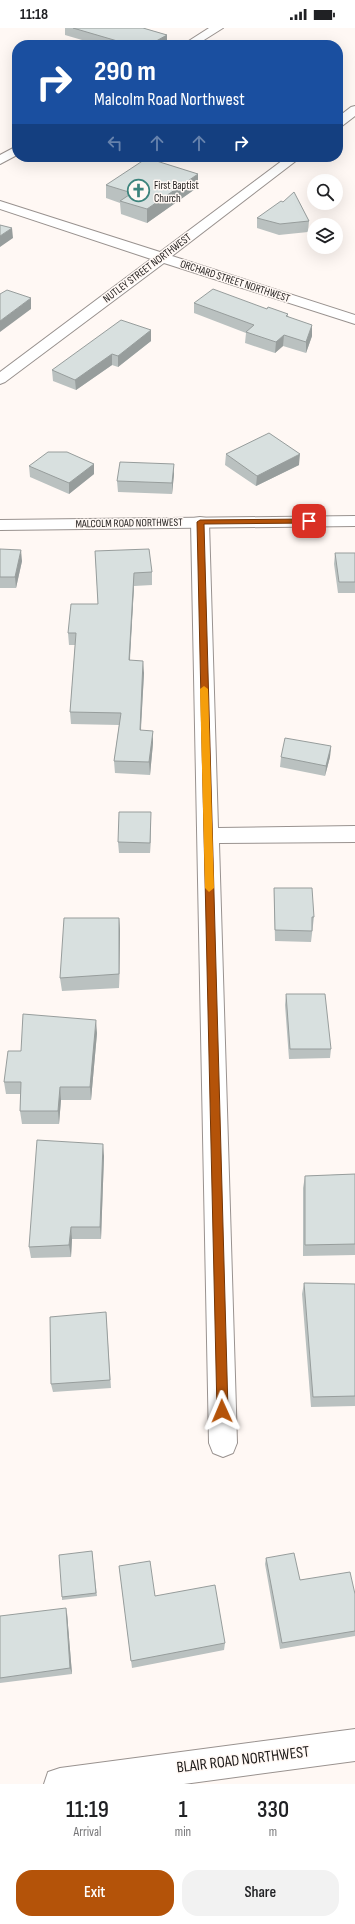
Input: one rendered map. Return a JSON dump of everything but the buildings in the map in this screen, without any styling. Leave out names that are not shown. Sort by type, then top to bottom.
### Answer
[{"type":"street","points":[[197,40],[217,28]]},
{"type":"street","points":[[343,120],[355,110]]},
{"type":"street","points":[[0,160],[12,153]]},
{"type":"street","name":"NUTLEY STREET NORTHWEST","points":[[0,379],[288,162]]},
{"type":"street","name":"ORCHARD STREET NORTHWEST","points":[[0,205],[355,320]]},
{"type":"street","name":"MALCOLM ROAD NORTHWEST","points":[[0,526],[355,521]]},
{"type":"street","points":[[200,522],[223,1443]]},
{"type":"street","points":[[208,836],[260,834],[355,834]]},
{"type":"street","name":"BLAIR ROAD NORTHWEST","points":[[60,1784],[355,1745]]},
{"type":"slow traffic","points":[[204,689],[209,888]]},
{"type":"place","name":"First Baptist Church","points":[[138,191]]},
{"type":"route","points":[[222,1411],[200,522],[309,521]]}]
